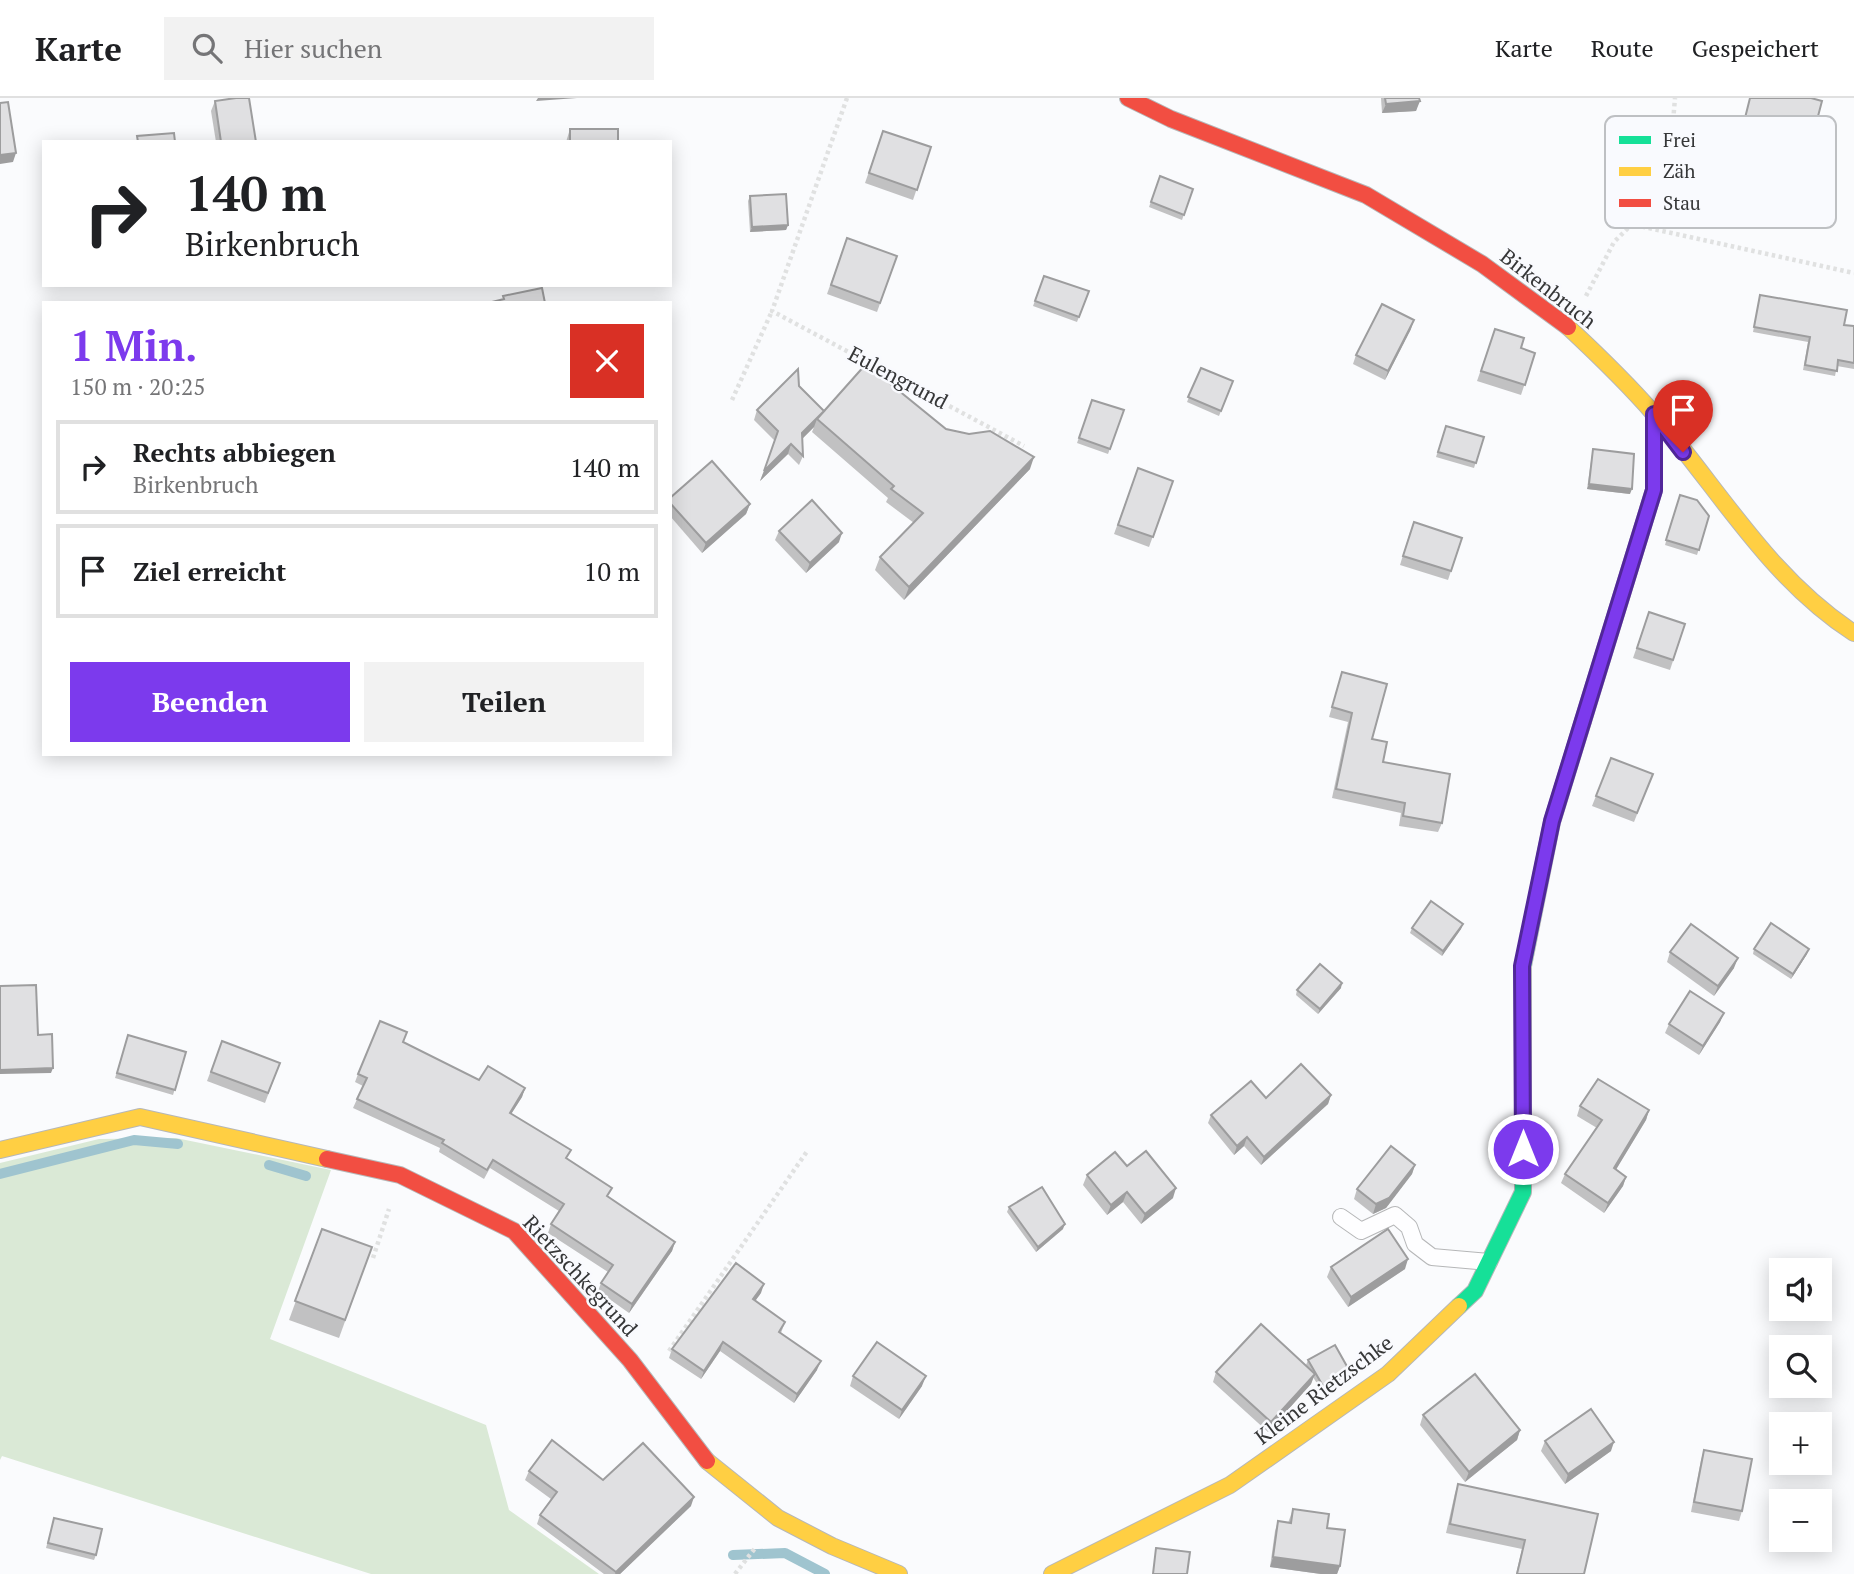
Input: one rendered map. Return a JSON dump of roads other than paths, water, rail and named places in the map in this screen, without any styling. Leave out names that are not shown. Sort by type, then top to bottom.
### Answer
[{"type":"street","name":"Birkenbruch","points":[[1128,98],[1174,114],[1366,195],[1482,264],[1569,328],[1654,414],[1726,509],[1819,611],[1854,634]]},
{"type":"street","name":"Kleine Rietzschke","points":[[1052,1574],[1230,1485],[1377,1382],[1475,1291],[1523,1192],[1522,966],[1552,821],[1654,490],[1654,414]]},
{"type":"street","name":"Rietzschkegrund","points":[[0,1150],[141,1117],[400,1175],[514,1231],[629,1360],[704,1458],[778,1518],[832,1546],[899,1574]]},
{"type":"lane","points":[[1341,1217],[1361,1231],[1395,1215],[1409,1227],[1415,1244],[1432,1256],[1489,1262]]},
{"type":"waterway","points":[[0,1174],[134,1140],[178,1144]]},
{"type":"waterway","points":[[269,1165],[306,1176]]},
{"type":"waterway","points":[[733,1555],[785,1553],[825,1574]]}]
